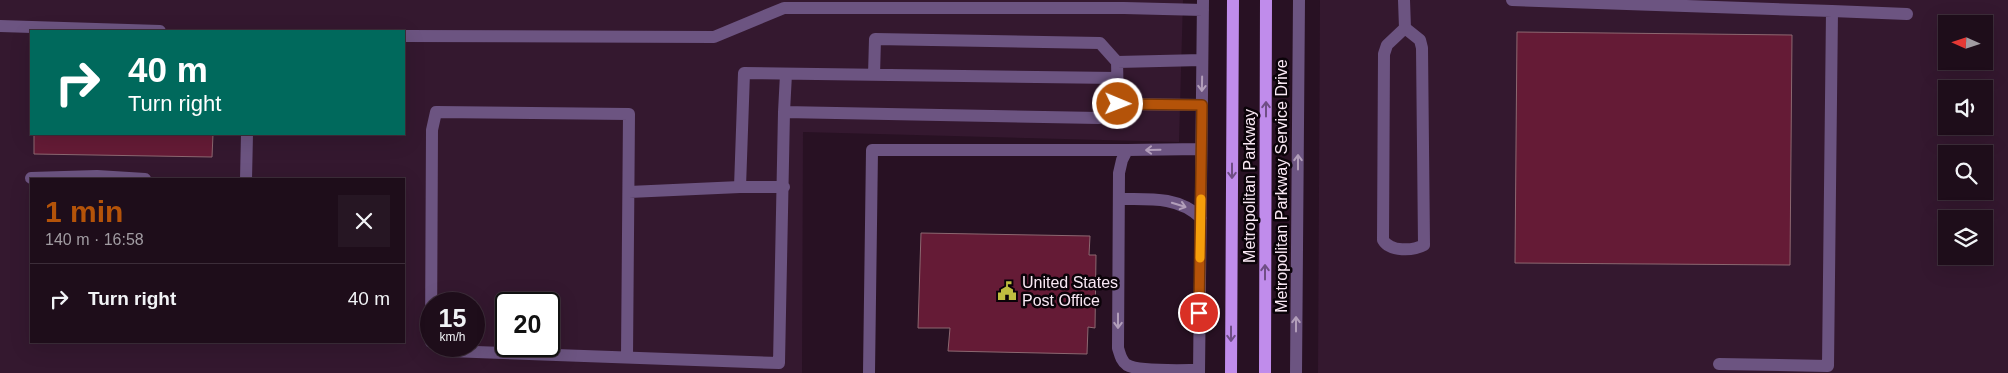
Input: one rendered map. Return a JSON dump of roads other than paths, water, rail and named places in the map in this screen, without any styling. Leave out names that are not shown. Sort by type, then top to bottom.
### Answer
[{"type":"main road","name":"Metropolitan Parkway","points":[[1231,373],[1232,0]]},
{"type":"main road","name":"Metropolitan Parkway","points":[[1264,373],[1266,0]]},
{"type":"street","name":"Metropolitan Parkway Service Drive","points":[[1296,373],[1299,0]]},
{"type":"street","points":[[1404,0],[1405,28],[1387,45],[1384,54],[1383,240],[1386,246],[1392,248],[1418,248],[1424,245],[1422,48],[1420,40],[1405,28]]},
{"type":"street","points":[[1512,0],[1678,3],[1907,14]]},
{"type":"street","points":[[405,36],[714,37],[784,8],[1124,4],[1203,5],[1199,372],[1122,368],[1118,348],[1119,173],[1127,150]]},
{"type":"street","points":[[1719,364],[1828,366],[1832,11]]},
{"type":"street","points":[[0,26],[128,30]]},
{"type":"street","points":[[874,75],[875,39],[1100,43],[1117,62],[1118,104]]},
{"type":"street","points":[[1117,62],[1202,60]]},
{"type":"street","points":[[740,187],[744,73],[1118,78]]},
{"type":"street","points":[[485,352],[779,363],[786,74]]},
{"type":"street","points":[[784,112],[1099,118],[1118,104],[1202,105]]},
{"type":"street","points":[[431,292],[432,130],[436,112],[629,114],[627,356]]},
{"type":"street","points":[[246,178],[247,135]]},
{"type":"street","points":[[869,373],[872,150],[1201,149]]},
{"type":"street","points":[[31,178],[97,176],[129,178]]},
{"type":"street","points":[[629,192],[784,187]]},
{"type":"street","points":[[1119,199],[1152,199],[1180,204],[1192,210],[1200,218]]},
{"type":"place","name":"United States Post Office","points":[[1007,291]]}]
